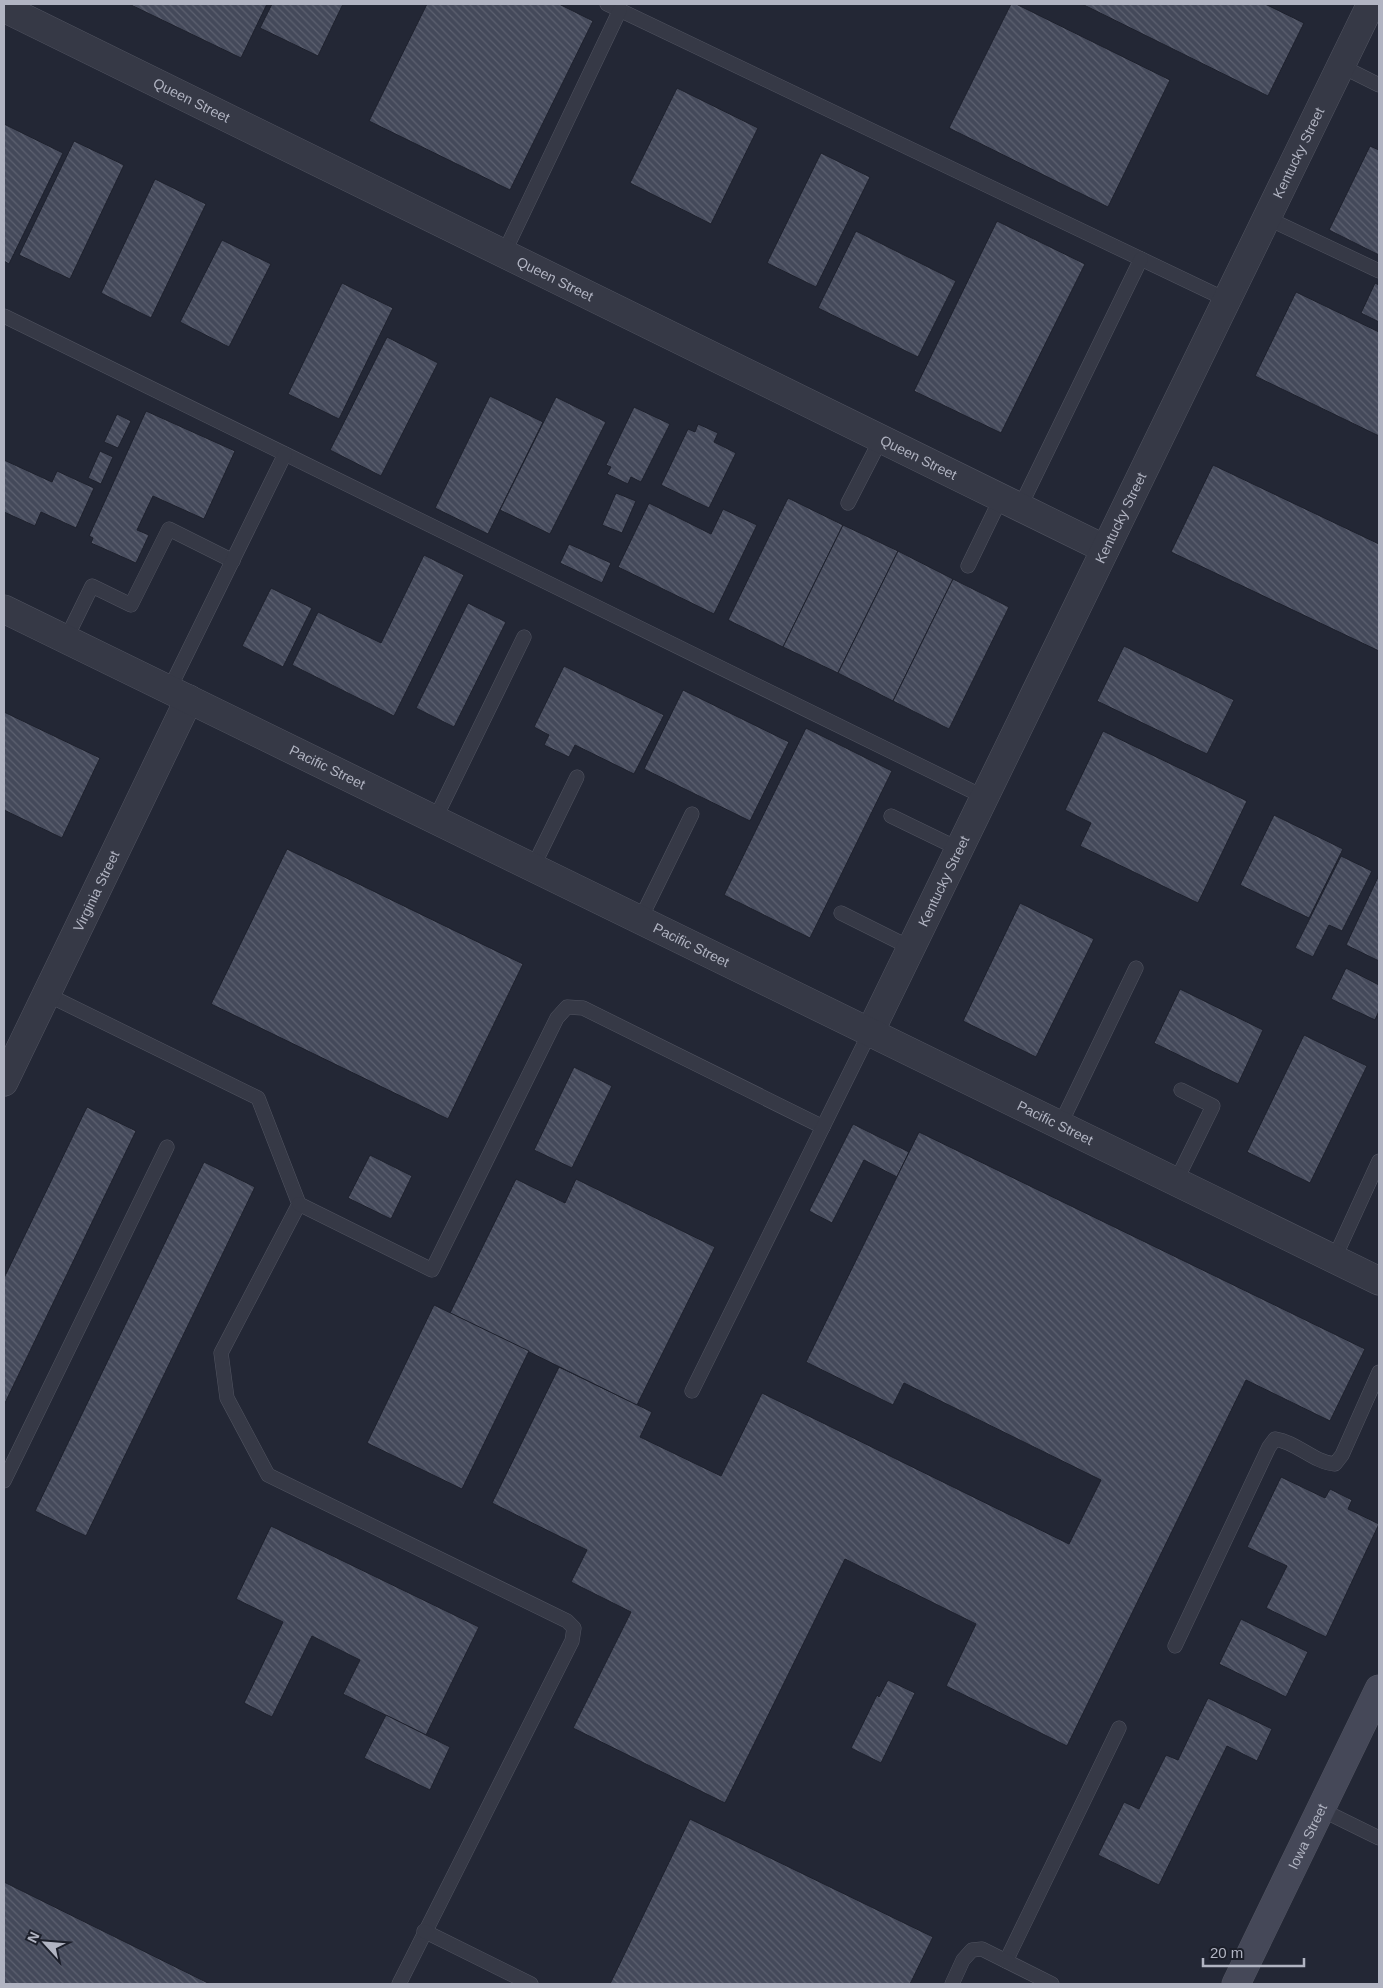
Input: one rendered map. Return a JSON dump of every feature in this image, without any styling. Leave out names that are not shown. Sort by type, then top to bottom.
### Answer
[{"type":"main road","name":"Iowa Street","points":[[1236,1984],[1379,1689]]},
{"type":"street","name":"Kentucky Street","points":[[870,1032],[1341,66],[1368,5]]},
{"type":"street","name":"Queen Street","points":[[4,8],[1106,549]]},
{"type":"street","name":"Pacific Street","points":[[4,609],[1379,1281]]},
{"type":"street","name":"Virginia Street","points":[[4,1082],[46,994],[179,694]]},
{"type":"lane","points":[[607,4],[1227,300]]},
{"type":"lane","points":[[504,254],[620,10]]},
{"type":"lane","points":[[1341,66],[1379,85]]},
{"type":"lane","points":[[1267,218],[1379,271]]},
{"type":"lane","points":[[968,566],[1011,502],[1141,259]]},
{"type":"lane","points":[[4,316],[984,797]]},
{"type":"lane","points":[[848,503],[881,439]]},
{"type":"lane","points":[[179,694],[233,561],[285,454]]},
{"type":"lane","points":[[66,640],[92,586],[131,605],[169,529],[233,561]]},
{"type":"lane","points":[[435,819],[524,637]]},
{"type":"lane","points":[[533,868],[577,777]]},
{"type":"lane","points":[[640,920],[692,814]]},
{"type":"lane","points":[[890,816],[959,849]]},
{"type":"lane","points":[[841,913],[911,948]]},
{"type":"lane","points":[[1060,1125],[1136,968]]},
{"type":"lane","points":[[46,994],[258,1098],[299,1204],[432,1270],[557,1018],[567,1007],[583,1008],[823,1127]]},
{"type":"lane","points":[[692,1391],[870,1032]]},
{"type":"lane","points":[[1176,1181],[1213,1106],[1182,1090]]},
{"type":"lane","points":[[4,1481],[167,1147]]},
{"type":"lane","points":[[1334,1259],[1379,1161]]},
{"type":"lane","points":[[299,1204],[222,1353],[227,1398],[268,1475],[567,1621],[574,1628],[572,1641],[399,1984]]},
{"type":"lane","points":[[1175,1646],[1268,1447],[1275,1439],[1283,1440],[1326,1463],[1335,1464],[1342,1455],[1379,1372]]},
{"type":"lane","points":[[1006,1961],[1119,1728]]},
{"type":"lane","points":[[1320,1809],[1379,1838]]},
{"type":"lane","points":[[424,1932],[530,1984]]},
{"type":"lane","points":[[952,1984],[963,1960],[972,1950],[982,1949],[1052,1984]]},
{"type":"building","points":[[129,4],[267,4],[241,58]]},
{"type":"building","points":[[272,4],[343,4],[318,56],[260,28]]},
{"type":"building","points":[[427,4],[559,4],[593,21],[510,190],[369,121]]},
{"type":"building","points":[[1011,4],[1016,4],[1170,80],[1108,207],[949,128]]},
{"type":"building","points":[[1082,4],[1265,4],[1304,23],[1268,96]]},
{"type":"building","points":[[677,88],[758,128],[711,224],[630,183]]},
{"type":"building","points":[[4,124],[63,153],[9,264],[4,261]]},
{"type":"building","points":[[74,141],[124,165],[70,279],[19,255]]},
{"type":"building","points":[[1370,146],[1379,150],[1379,255],[1329,230]]},
{"type":"building","points":[[821,153],[870,177],[816,287],[767,263]]},
{"type":"building","points":[[155,179],[206,204],[151,318],[101,293]]},
{"type":"building","points":[[997,221],[1085,264],[1001,433],[914,391]]},
{"type":"building","points":[[856,231],[956,281],[918,357],[818,308]]},
{"type":"building","points":[[222,240],[271,264],[229,347],[180,322]]},
{"type":"building","points":[[342,283],[393,308],[339,419],[288,394]]},
{"type":"building","points":[[1375,283],[1379,285],[1379,322],[1361,313]]},
{"type":"building","points":[[1296,292],[1379,332],[1379,436],[1255,376]]},
{"type":"building","points":[[387,337],[438,363],[381,476],[330,450]]},
{"type":"building","points":[[490,396],[543,422],[488,534],[435,508]]},
{"type":"building","points":[[556,397],[606,422],[550,534],[500,510]]},
{"type":"building","points":[[634,407],[670,424],[641,482],[631,477],[628,484],[607,474],[611,467],[606,465]]},
{"type":"building","points":[[146,411],[235,451],[204,519],[153,496],[137,530],[149,535],[136,563],[91,543],[93,538],[89,536]]},
{"type":"building","points":[[117,414],[131,421],[118,448],[104,442]]},
{"type":"building","points":[[698,424],[718,433],[714,442],[736,453],[709,508],[661,485],[688,429],[695,432]]},
{"type":"building","points":[[100,451],[113,457],[101,484],[88,478]]},
{"type":"building","points":[[4,460],[52,482],[57,471],[94,488],[76,528],[41,512],[35,526],[4,512]]},
{"type":"building","points":[[1213,465],[1379,544],[1379,651],[1171,552]]},
{"type":"building","points":[[616,493],[636,501],[622,533],[602,525]]},
{"type":"building","points":[[788,498],[843,525],[783,647],[728,620]]},
{"type":"building","points":[[649,503],[711,534],[723,509],[757,525],[714,614],[618,567]]},
{"type":"building","points":[[843,525],[898,551],[838,673],[783,647]]},
{"type":"building","points":[[569,544],[611,563],[602,583],[560,563]]},
{"type":"building","points":[[898,551],[953,579],[893,701],[838,673]]},
{"type":"building","points":[[424,555],[464,575],[394,716],[292,665],[318,612],[381,643]]},
{"type":"building","points":[[953,579],[1009,607],[949,729],[893,701]]},
{"type":"building","points":[[271,588],[312,608],[283,667],[242,646]]},
{"type":"building","points":[[468,603],[506,622],[454,727],[416,708]]},
{"type":"building","points":[[1124,646],[1234,700],[1207,754],[1097,701]]},
{"type":"building","points":[[564,666],[664,715],[634,774],[575,745],[569,757],[544,745],[549,735],[534,727]]},
{"type":"building","points":[[683,690],[789,742],[750,821],[644,769]]},
{"type":"building","points":[[4,712],[100,758],[62,838],[4,810]]},
{"type":"building","points":[[806,728],[892,771],[810,938],[724,895]]},
{"type":"building","points":[[1103,731],[1247,801],[1198,903],[1080,846],[1091,823],[1065,810]]},
{"type":"building","points":[[1274,815],[1343,849],[1309,918],[1240,885]]},
{"type":"building","points":[[287,849],[523,964],[448,1119],[211,1004]]},
{"type":"building","points":[[1341,856],[1372,871],[1342,931],[1329,925],[1313,957],[1295,948]]},
{"type":"building","points":[[1379,875],[1379,961],[1346,945]]},
{"type":"building","points":[[1020,903],[1094,939],[1036,1057],[963,1021]]},
{"type":"building","points":[[1346,968],[1379,985],[1379,1011],[1375,1020],[1331,999]]},
{"type":"building","points":[[1180,989],[1263,1030],[1238,1084],[1154,1043]]},
{"type":"building","points":[[1304,1035],[1367,1066],[1310,1183],[1247,1152]]},
{"type":"building","points":[[574,1067],[612,1086],[572,1168],[534,1150]]},
{"type":"building","points":[[87,1107],[136,1131],[4,1405],[4,1278]]},
{"type":"building","points":[[853,1124],[909,1152],[897,1177],[864,1160],[832,1223],[809,1211]]},
{"type":"building","points":[[919,1132],[1365,1349],[1330,1421],[1246,1380],[1067,1746],[946,1686],[976,1624],[845,1559],[725,1803],[573,1728],[631,1612],[571,1582],[587,1550],[492,1503],[559,1367],[652,1412],[640,1437],[721,1476],[762,1393],[1069,1544],[1101,1480],[904,1383],[893,1405],[806,1362]]},
{"type":"building","points":[[370,1155],[412,1176],[391,1219],[348,1198]]},
{"type":"building","points":[[204,1162],[255,1187],[86,1536],[35,1511]]},
{"type":"building","points":[[516,1179],[565,1203],[576,1179],[715,1247],[637,1405],[450,1313]]},
{"type":"building","points":[[434,1305],[529,1351],[462,1489],[367,1443]]},
{"type":"building","points":[[1281,1477],[1325,1498],[1330,1489],[1352,1500],[1348,1509],[1379,1524],[1326,1637],[1266,1608],[1287,1566],[1247,1547]]},
{"type":"building","points":[[271,1526],[479,1627],[426,1735],[343,1694],[360,1660],[312,1636],[272,1717],[244,1703],[283,1622],[236,1599]]},
{"type":"building","points":[[1241,1619],[1308,1652],[1286,1697],[1219,1664]]},
{"type":"building","points":[[888,1680],[915,1693],[881,1763],[851,1748],[877,1695],[879,1697]]},
{"type":"building","points":[[1208,1698],[1272,1729],[1257,1761],[1227,1746],[1159,1885],[1098,1855],[1124,1802],[1139,1809],[1166,1755],[1178,1760]]},
{"type":"building","points":[[386,1715],[450,1747],[430,1790],[364,1758]]},
{"type":"building","points":[[690,1819],[933,1937],[910,1984],[610,1984]]},
{"type":"building","points":[[4,1882],[210,1984],[4,1984]]}]
